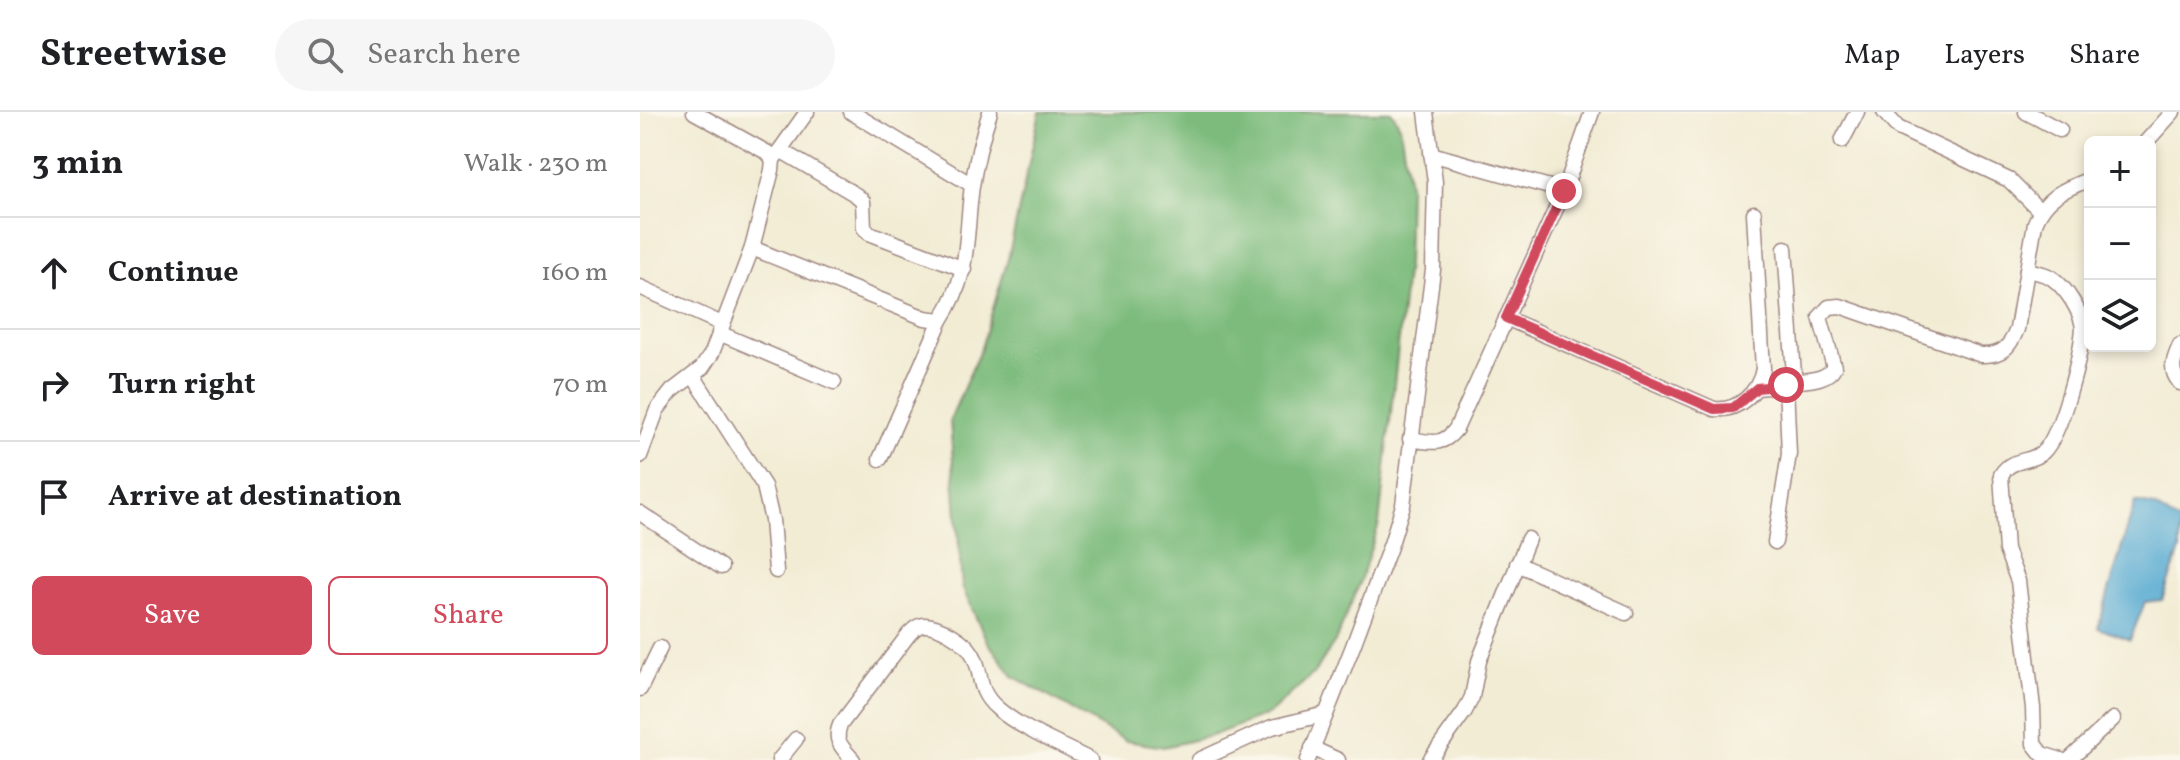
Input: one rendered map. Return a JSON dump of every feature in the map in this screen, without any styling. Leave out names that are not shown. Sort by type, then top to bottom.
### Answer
[{"type":"street","points":[[694,112],[863,201],[863,222],[869,233],[964,269]]},
{"type":"street","points":[[640,456],[657,410],[672,391],[694,377],[712,353],[752,248],[776,155],[807,112]]},
{"type":"street","points":[[851,112],[972,185]]},
{"type":"street","points":[[880,459],[964,269],[972,185],[990,112]]},
{"type":"street","points":[[1338,760],[1310,754],[1391,544],[1403,505],[1433,270],[1435,182],[1426,112]]},
{"type":"street","points":[[1410,439],[1435,442],[1448,439],[1456,429],[1564,191],[1592,112]]},
{"type":"street","points":[[1842,141],[1857,112]]},
{"type":"street","points":[[1884,112],[1898,128],[2009,180],[2040,211]]},
{"type":"street","points":[[2027,112],[2060,130]]},
{"type":"street","points":[[2151,136],[2173,112]]},
{"type":"street","points":[[1431,154],[1564,191]]},
{"type":"street","points":[[1506,318],[1714,409],[1733,408],[1757,388],[1824,377],[1831,373],[1834,367],[1820,317],[1829,307],[1840,306],[1981,355],[1992,356],[2003,352],[2017,329],[2035,223],[2040,211],[2059,191],[2084,181]]},
{"type":"street","points":[[1754,213],[1763,369],[1757,388]]},
{"type":"street","points":[[752,248],[925,318],[941,320]]},
{"type":"street","points":[[1775,542],[1789,454],[1788,384],[1794,375],[1785,248]]},
{"type":"street","points":[[2027,270],[2045,275],[2061,287],[2082,319],[2083,328],[2062,418],[2050,441],[2043,452],[2013,462],[2001,475],[2006,550],[2018,581],[2033,708],[2034,744],[2042,754],[2061,760]]},
{"type":"street","points":[[640,287],[834,382]]},
{"type":"street","points":[[2180,345],[2172,365],[2173,374],[2180,383]]},
{"type":"street","points":[[694,377],[764,486],[772,520],[776,571]]},
{"type":"street","points":[[640,513],[721,567]]},
{"type":"street","points":[[1430,760],[1472,697],[1479,661],[1528,539]]},
{"type":"street","points":[[1517,564],[1626,613]]},
{"type":"street","points":[[853,760],[838,743],[836,734],[840,725],[909,634],[916,627],[924,625],[935,627],[965,644],[971,651],[979,683],[996,707],[1090,760]]},
{"type":"street","points":[[640,689],[660,648]]},
{"type":"street","points":[[1199,760],[1272,727],[1326,714]]},
{"type":"street","points":[[2069,760],[2113,719]]},
{"type":"street","points":[[779,760],[796,739]]},
{"type":"green space","points":[[1040,112],[1392,112],[1400,126],[1409,186],[1407,263],[1379,524],[1336,640],[1314,673],[1269,714],[1211,736],[1164,747],[1126,741],[1013,676],[987,641],[962,587],[950,420],[981,348],[1008,259]]},
{"type":"water","points":[[2135,502],[2154,506],[2180,523],[2180,550],[2162,600],[2145,602],[2130,640],[2098,628]]},
{"type":"route","points":[[1564,191],[1506,318],[1714,409],[1733,408],[1757,388],[1786,385]]}]
